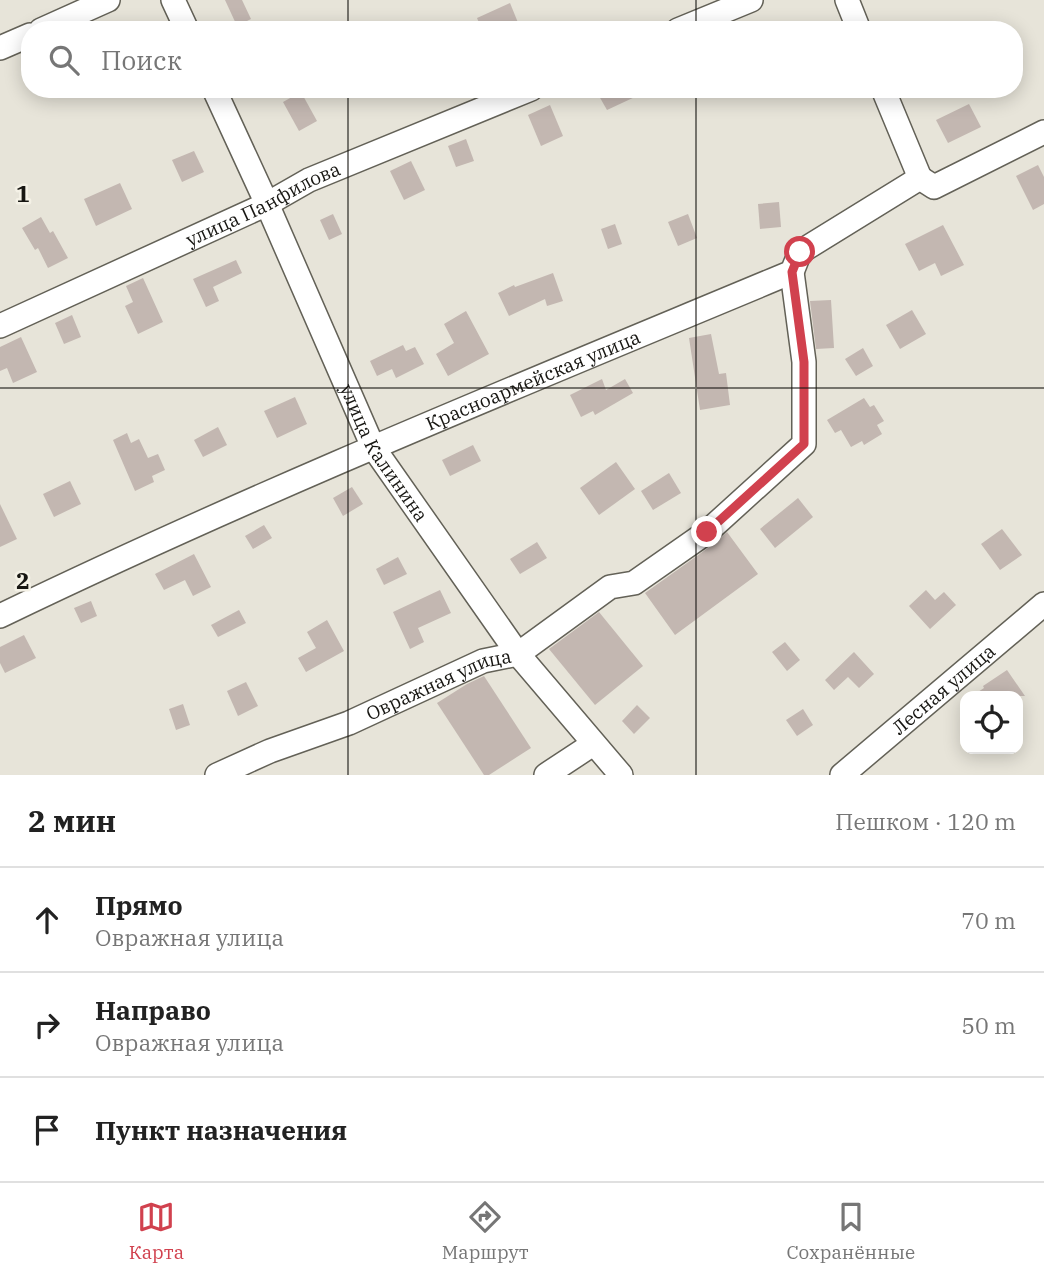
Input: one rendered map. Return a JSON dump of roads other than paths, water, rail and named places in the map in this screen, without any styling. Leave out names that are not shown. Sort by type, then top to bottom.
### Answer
[{"type":"street","points":[[61,21],[108,0]]},
{"type":"street","points":[[173,0],[183,21]]},
{"type":"street","points":[[700,21],[751,0]]},
{"type":"street","points":[[847,0],[855,21]]},
{"type":"street","points":[[0,48],[21,39]]},
{"type":"street","name":"улица Калинина","points":[[218,98],[373,447],[518,654],[621,775]]},
{"type":"street","name":"улица Панфилова","points":[[0,326],[267,204],[309,180],[509,98]]},
{"type":"street","points":[[887,98],[920,178],[934,187],[1044,132]]},
{"type":"street","points":[[792,272],[800,252],[920,178]]},
{"type":"street","name":"Красноармейская улица","points":[[0,616],[113,562],[373,447],[792,272]]},
{"type":"street","name":"Овражная улица","points":[[217,775],[270,751],[349,723],[483,661],[518,654],[610,587],[634,583],[707,532],[804,444],[804,362],[792,272]]},
{"type":"street","name":"Лесная улица","points":[[842,775],[1044,604]]},
{"type":"street","points":[[546,775],[593,744]]}]
